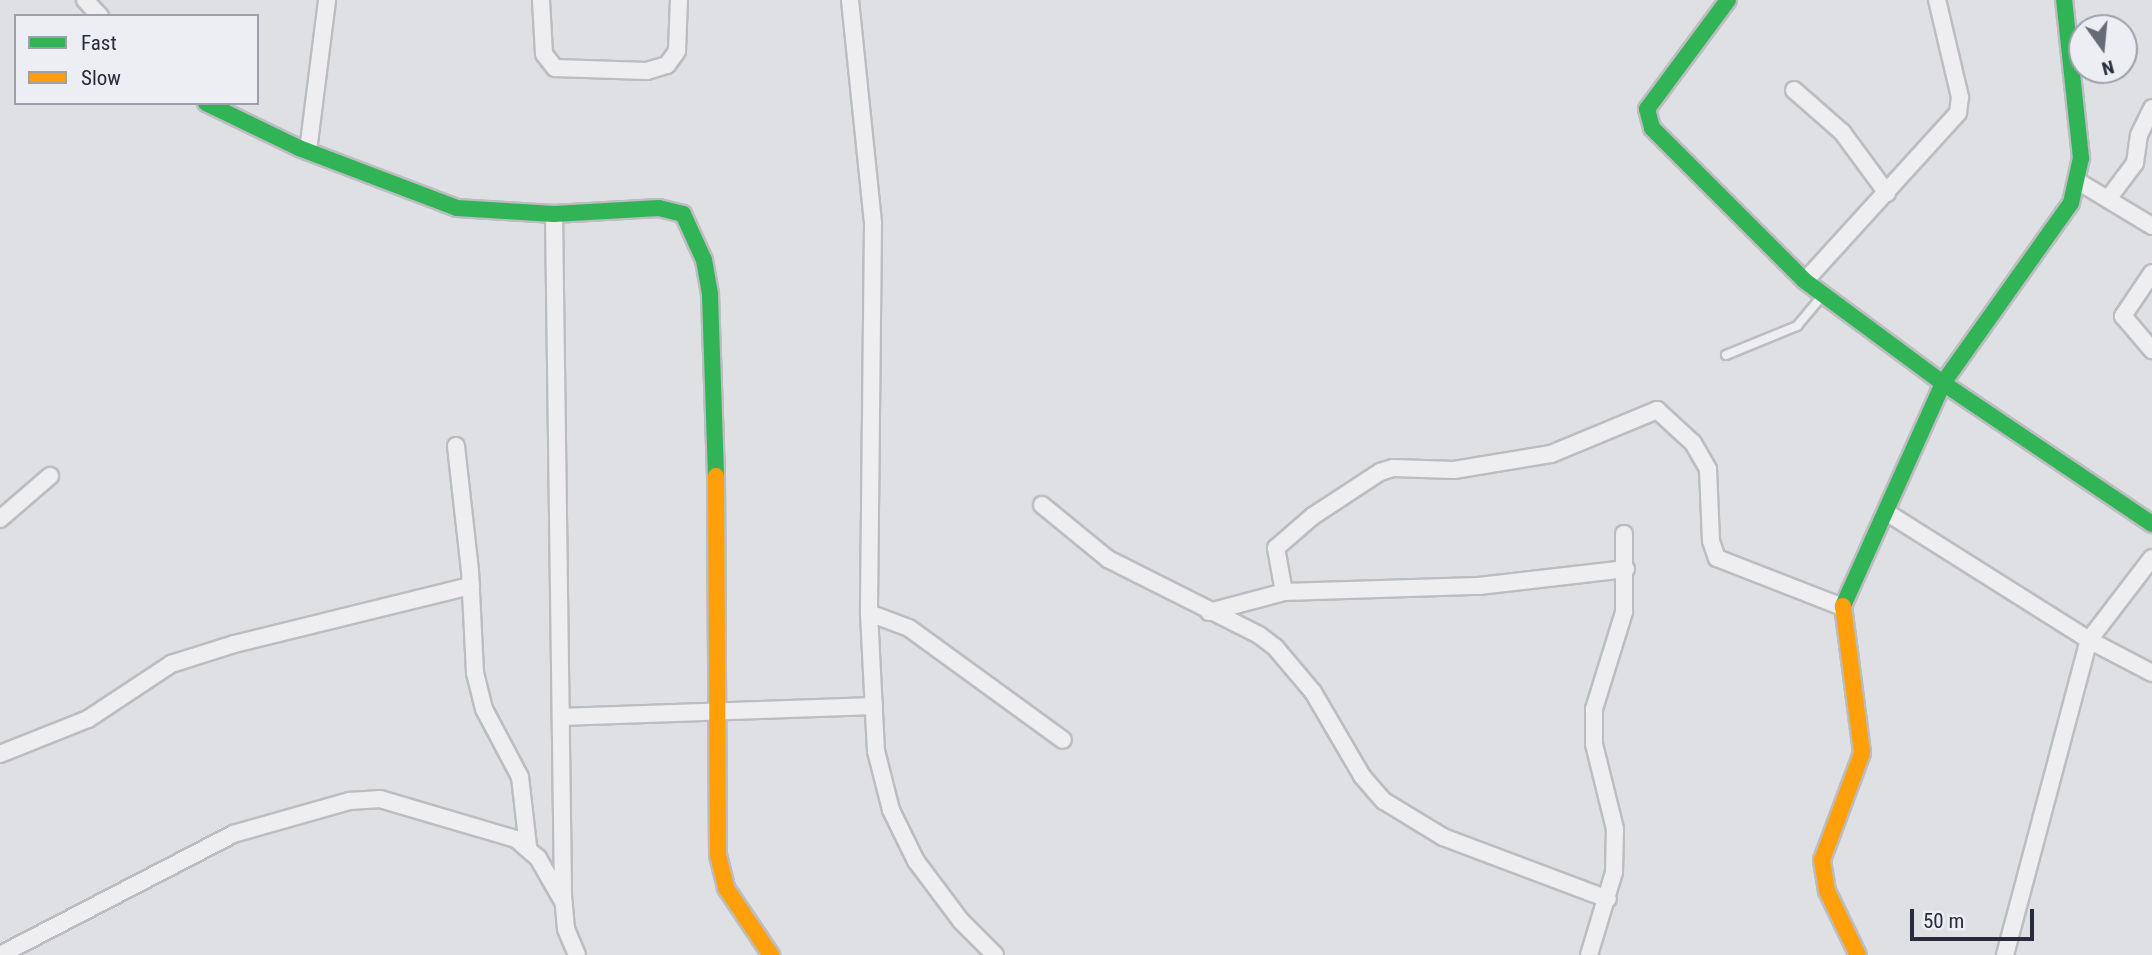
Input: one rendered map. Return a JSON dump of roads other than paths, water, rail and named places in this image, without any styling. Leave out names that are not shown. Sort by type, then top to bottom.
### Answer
[{"type":"street","points":[[85,0],[98,14]]},
{"type":"street","points":[[309,151],[327,0]]},
{"type":"street","points":[[541,0],[544,54],[555,68],[647,71],[667,65],[677,51],[679,0]]},
{"type":"street","points":[[850,0],[873,224],[869,613],[876,751],[891,810],[916,861],[961,921],[995,955]]},
{"type":"street","points":[[1728,0],[1652,99],[1647,120],[1805,281],[1943,383],[2152,524]]},
{"type":"street","points":[[1805,281],[1887,193],[1961,106],[1937,0]]},
{"type":"street","points":[[1857,955],[1827,891],[1822,860],[1862,753],[1843,607],[1943,383],[2056,230],[2079,181],[2081,158],[2064,0]]},
{"type":"street","points":[[1794,90],[1842,132],[1887,193]]},
{"type":"street","points":[[210,105],[309,151],[457,208],[554,214],[673,210],[683,214],[700,245],[709,279],[716,419],[722,874],[737,908],[771,955]]},
{"type":"street","points":[[2108,199],[2135,163],[2139,135],[2152,108]]},
{"type":"street","points":[[2079,181],[2152,226]]},
{"type":"street","points":[[554,214],[564,903],[566,929],[577,955]]},
{"type":"street","points":[[2152,273],[2123,316],[2152,349]]},
{"type":"street","points":[[1283,592],[1276,548],[1313,516],[1380,472],[1392,468],[1454,470],[1551,454],[1657,410],[1693,443],[1708,469],[1711,541],[1717,558],[1843,607]]},
{"type":"street","points":[[456,446],[471,586],[475,673],[484,709],[520,777],[528,846],[564,903]]},
{"type":"street","points":[[0,519],[50,476]]},
{"type":"street","points":[[1042,505],[1108,559],[1259,635],[1275,647],[1313,692],[1362,776],[1384,801],[1443,837],[1608,898]]},
{"type":"street","points":[[1886,512],[2089,640],[2152,673]]},
{"type":"street","points":[[1589,955],[1614,872],[1615,829],[1594,744],[1594,709],[1620,628],[1626,569],[1624,534]]},
{"type":"street","points":[[2005,955],[2089,640],[2152,558]]},
{"type":"street","points":[[1209,612],[1283,592],[1479,586],[1626,569]]},
{"type":"street","points":[[0,754],[88,719],[171,664],[234,644],[471,586]]},
{"type":"street","points":[[869,613],[909,628],[1063,740]]},
{"type":"street","points":[[561,717],[874,706]]},
{"type":"street","points":[[0,955],[233,834],[350,801],[380,799],[466,822],[528,846]]},
{"type":"lane","points":[[1726,355],[1797,326],[1823,294]]}]
